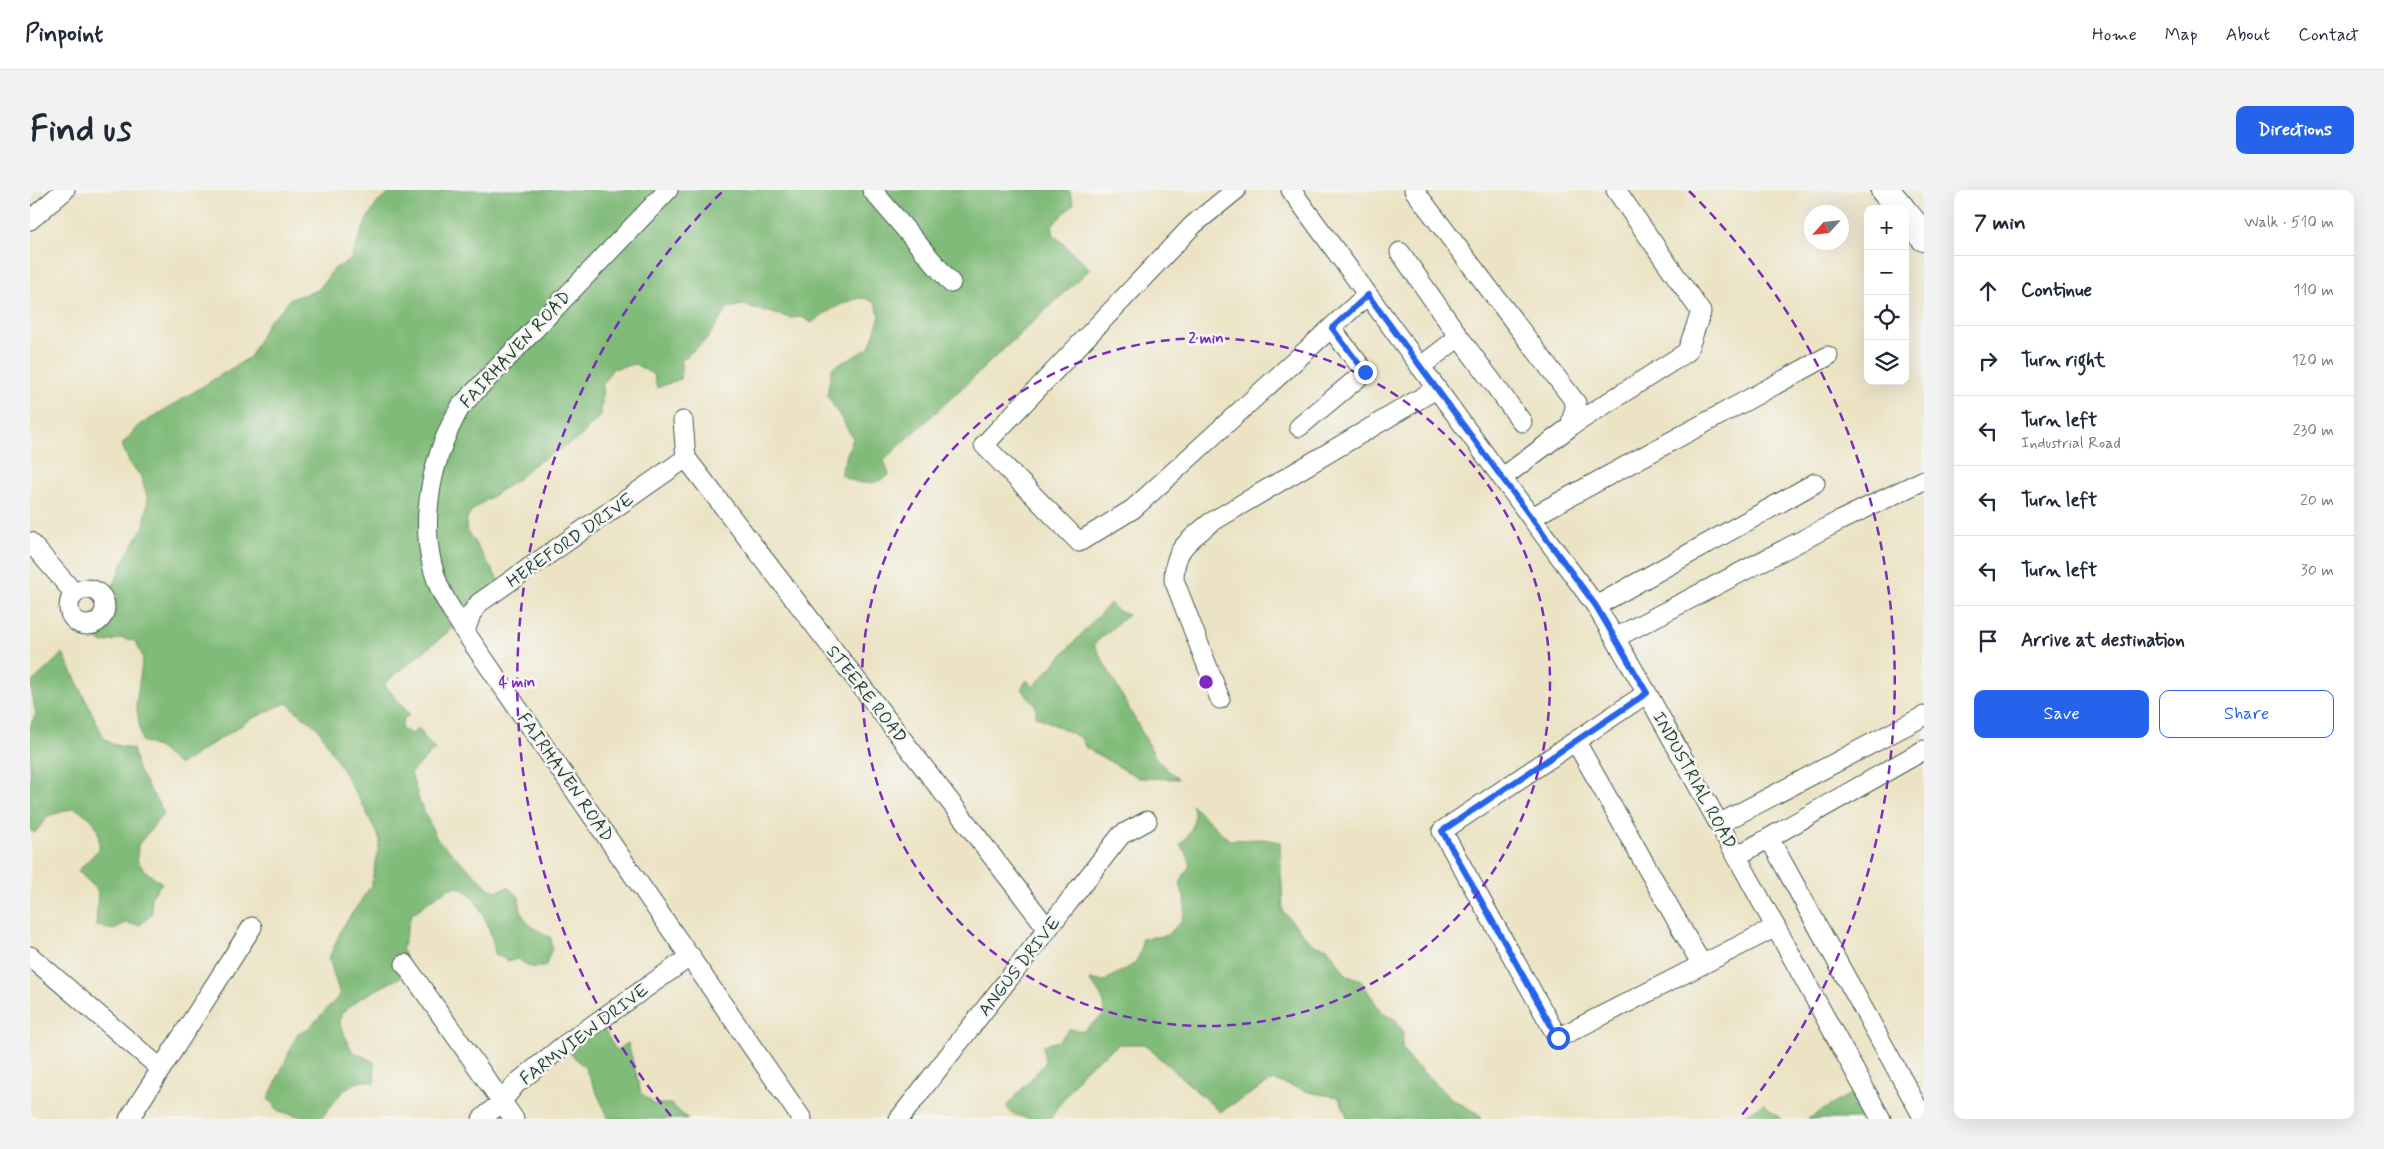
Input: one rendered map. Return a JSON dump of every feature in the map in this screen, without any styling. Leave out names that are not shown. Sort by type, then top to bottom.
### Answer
[{"type":"highway","points":[[1885,190],[1898,205]]},
{"type":"highway","points":[[1909,219],[1924,237]]},
{"type":"street","points":[[30,220],[65,190]]},
{"type":"street","name":"FAIRHAVEN ROAD","points":[[668,190],[461,406],[449,426],[432,478],[428,533],[431,557],[443,595],[466,632],[802,1119]]},
{"type":"street","points":[[872,190],[952,283]]},
{"type":"street","points":[[1236,190],[1193,225],[984,446],[1079,542],[1133,509],[1368,295]]},
{"type":"street","name":"INDUSTRIAL ROAD","points":[[1291,190],[1596,606],[1720,824],[1880,1119]]},
{"type":"street","points":[[1414,190],[1576,403],[1568,428]]},
{"type":"street","points":[[1502,478],[1568,428],[1687,352],[1701,312],[1616,190]]},
{"type":"street","points":[[1400,252],[1459,337],[1522,422]]},
{"type":"street","points":[[1299,427],[1365,372],[1332,328]]},
{"type":"street","points":[[1420,367],[1459,337]]},
{"type":"street","points":[[1532,518],[1828,356]]},
{"type":"street","points":[[1220,699],[1174,580],[1174,563],[1182,548],[1210,523],[1436,389]]},
{"type":"street","points":[[683,421],[686,458]]},
{"type":"street","name":"HEREFORD DRIVE","points":[[466,632],[471,614],[478,604],[686,458]]},
{"type":"street","name":"STEERE ROAD","points":[[686,458],[1048,929]]},
{"type":"street","points":[[1615,638],[1841,520],[1924,480]]},
{"type":"street","points":[[1596,606],[1815,483]]},
{"type":"street","points":[[30,542],[75,594]]},
{"type":"street","points":[[1647,693],[1442,831],[1558,1038],[1776,927]]},
{"type":"street","points":[[1720,824],[1924,716]]},
{"type":"street","points":[[1576,742],[1702,965]]},
{"type":"street","points":[[1737,856],[1924,750]]},
{"type":"street","name":"ANGUS DRIVE","points":[[900,1119],[1121,835],[1147,821]]},
{"type":"street","points":[[1769,838],[1924,1119]]},
{"type":"street","points":[[129,1119],[252,927]]},
{"type":"street","points":[[30,956],[160,1068]]},
{"type":"street","name":"FARMVIEW DRIVE","points":[[482,1119],[501,1102],[516,1084],[563,1046],[691,956]]},
{"type":"street","points":[[405,964],[514,1119]]},
{"type":"green space","points":[[394,190],[1069,190],[1074,204],[1052,225],[1054,235],[1090,269],[884,461],[889,475],[883,479],[864,483],[840,474],[853,438],[827,395],[832,368],[869,348],[880,316],[875,302],[863,298],[851,301],[829,311],[812,323],[802,317],[790,318],[743,305],[727,308],[708,338],[682,360],[680,379],[657,388],[654,375],[635,364],[612,369],[603,384],[601,415],[579,438],[531,466],[521,477],[475,508],[467,518],[466,529],[503,587],[384,684],[410,715],[403,720],[401,729],[412,734],[419,728],[426,740],[435,749],[411,773],[420,803],[437,839],[490,889],[497,891],[508,887],[519,897],[524,918],[532,926],[551,938],[552,948],[545,967],[530,967],[518,959],[508,961],[495,954],[491,936],[482,913],[470,894],[462,888],[454,887],[432,899],[411,915],[402,950],[412,971],[359,999],[341,1014],[340,1025],[352,1051],[374,1062],[375,1083],[366,1081],[350,1086],[337,1098],[321,1119],[311,1119],[279,1111],[268,1099],[298,1033],[307,1030],[340,995],[329,958],[342,928],[371,886],[380,840],[366,811],[318,728],[286,703],[251,719],[179,765],[159,748],[142,741],[136,704],[143,657],[135,641],[121,638],[103,643],[85,632],[88,619],[107,600],[127,554],[144,526],[148,499],[140,475],[130,464],[122,445],[137,427],[250,357],[269,320],[279,313],[290,299],[318,290],[335,268],[350,261],[367,219],[378,202]]},
{"type":"green space","points":[[1110,603],[1117,610],[1128,615],[1094,644],[1157,760],[1178,779],[1139,778],[1086,748],[1081,738],[1036,716],[1036,706],[1021,689],[1027,680],[1033,687]]},
{"type":"green space","points":[[63,653],[104,738],[112,744],[133,749],[138,770],[164,813],[138,845],[137,860],[144,870],[162,883],[151,897],[152,914],[140,925],[124,923],[114,930],[96,926],[98,891],[78,871],[99,849],[97,828],[91,819],[74,808],[48,816],[35,833],[30,830],[30,726],[36,714],[30,684]]},
{"type":"green space","points":[[1192,805],[1229,840],[1264,839],[1280,842],[1283,911],[1312,944],[1328,948],[1347,976],[1360,979],[1382,1013],[1396,1020],[1403,1032],[1402,1048],[1409,1059],[1452,1099],[1477,1113],[1481,1119],[1348,1119],[1339,1097],[1312,1093],[1273,1080],[1220,1112],[1144,1044],[1119,1044],[1083,1071],[1050,1119],[1018,1116],[1009,1110],[1007,1106],[1045,1063],[1043,1045],[1059,1041],[1069,1029],[1083,1031],[1104,1015],[1103,1000],[1089,980],[1105,981],[1131,966],[1139,956],[1142,938],[1165,936],[1182,920],[1185,901],[1180,885],[1190,862],[1180,845],[1187,836],[1194,821]]},
{"type":"green space","points":[[600,1023],[616,1050],[628,1043],[641,1093],[654,1104],[671,1104],[688,1119],[609,1119],[585,1068],[565,1048]]},
{"type":"green space","points":[[1864,1086],[1880,1119],[1808,1119]]},
{"type":"green space","points":[[1764,1104],[1781,1119],[1738,1119]]},
{"type":"route","points":[[1365,372],[1332,328],[1368,295],[1596,606],[1647,693],[1442,831],[1558,1038]]}]
